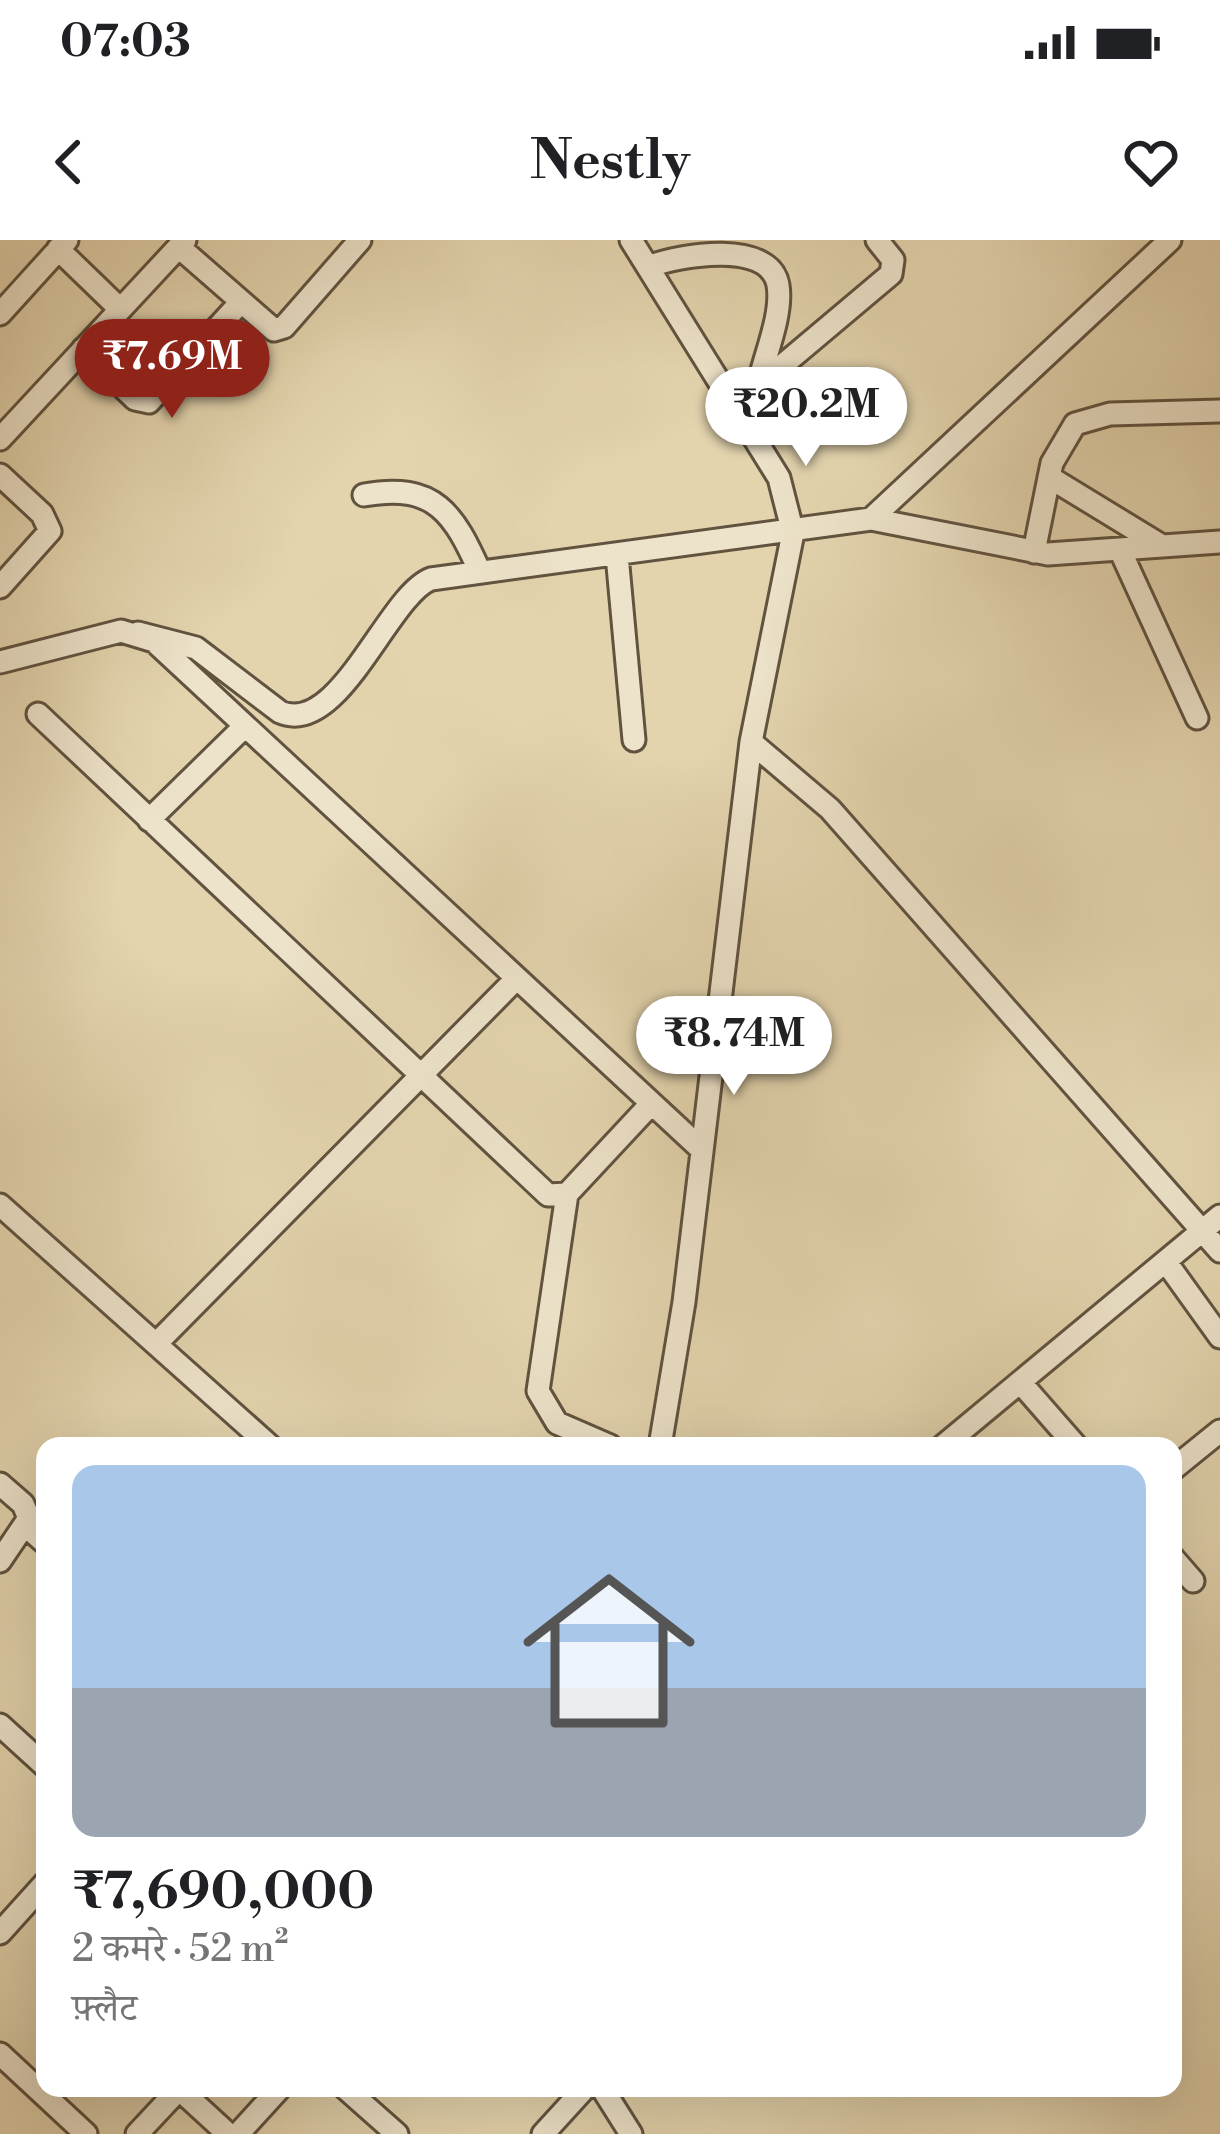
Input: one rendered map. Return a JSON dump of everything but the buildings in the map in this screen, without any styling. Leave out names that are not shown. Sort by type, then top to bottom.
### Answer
[{"type":"street","points":[[0,440],[182,243],[240,304],[268,328],[280,330],[360,240]]},
{"type":"street","points":[[631,240],[779,478],[793,533],[751,742],[684,1302],[662,1437]]},
{"type":"street","points":[[734,406],[891,274],[893,260],[878,240]]},
{"type":"street","points":[[872,519],[1168,241]]},
{"type":"street","points":[[0,314],[62,245],[120,309]]},
{"type":"street","points":[[648,267],[682,254],[720,249],[751,254],[769,266],[778,295],[758,386]]},
{"type":"street","points":[[83,349],[135,398],[149,402],[240,304]]},
{"type":"street","points":[[1034,552],[1058,444],[1084,419],[1220,411]]},
{"type":"street","points":[[0,476],[42,514],[50,531],[0,587]]},
{"type":"street","points":[[1049,477],[1162,547]]},
{"type":"street","points":[[364,494],[406,491],[443,508],[463,534],[480,572]]},
{"type":"street","points":[[0,662],[97,635],[138,633],[196,648],[280,712],[304,716],[368,655],[418,586],[480,572],[872,519],[1034,552],[1220,542]]},
{"type":"street","points":[[1120,550],[1197,718]]},
{"type":"street","points":[[617,555],[634,740]]},
{"type":"street","points":[[138,633],[154,641],[514,981],[700,1148]]},
{"type":"street","points":[[38,714],[548,1195],[567,1194]]},
{"type":"street","points":[[149,820],[245,726]]},
{"type":"street","points":[[751,742],[830,809],[1211,1223],[1220,1251]]},
{"type":"street","points":[[156,1344],[514,981]]},
{"type":"street","points":[[588,1437],[556,1424],[538,1391],[567,1194],[650,1105]]},
{"type":"street","points":[[0,1204],[260,1437]]},
{"type":"street","points":[[954,1437],[1211,1223]]},
{"type":"street","points":[[1166,1262],[1220,1337]]},
{"type":"street","points":[[1020,1382],[1068,1437]]},
{"type":"street","points":[[1182,1462],[1220,1431]]},
{"type":"street","points":[[0,1484],[26,1509],[27,1527],[0,1561]]},
{"type":"street","points":[[27,1527],[36,1535]]},
{"type":"street","points":[[1182,1568],[1193,1581]]},
{"type":"street","points":[[0,1725],[36,1758]]},
{"type":"street","points":[[0,1933],[36,1893]]},
{"type":"street","points":[[0,2054],[36,2087]]},
{"type":"street","points":[[46,2097],[86,2134]]},
{"type":"street","points":[[137,2134],[171,2097]]},
{"type":"street","points":[[189,2097],[228,2134]]},
{"type":"street","points":[[238,2134],[272,2097]]},
{"type":"street","points":[[353,2097],[381,2129]]},
{"type":"street","points":[[543,2134],[577,2097]]},
{"type":"street","points":[[608,2097],[631,2134]]}]
